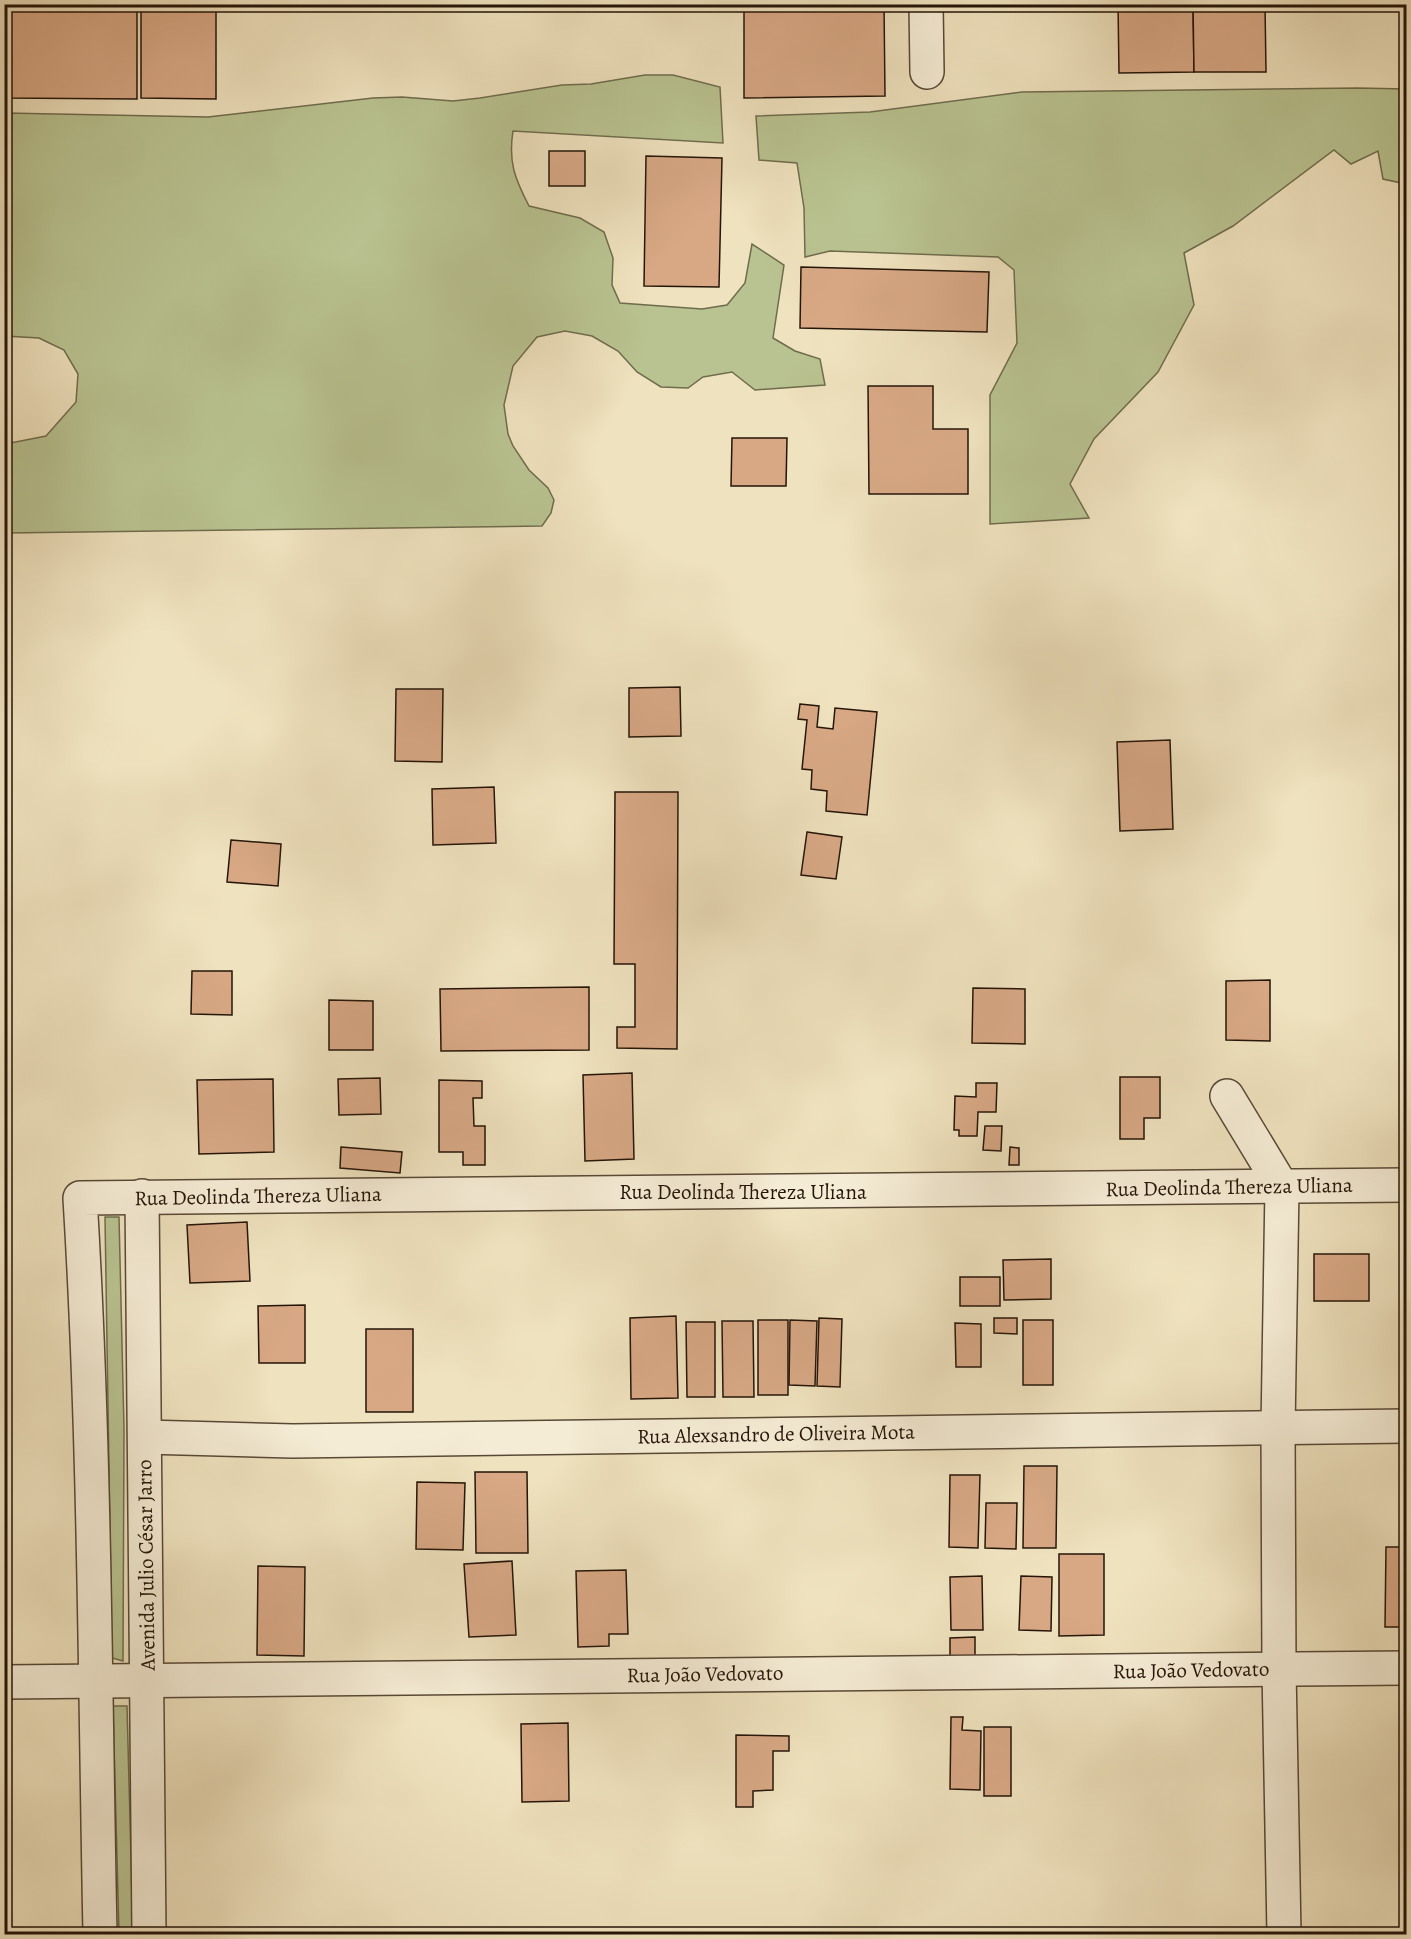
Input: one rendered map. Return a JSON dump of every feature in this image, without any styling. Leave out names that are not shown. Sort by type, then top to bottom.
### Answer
[{"type":"street","points":[[926,4],[927,72]]},
{"type":"street","points":[[1227,1096],[1282,1187],[1278,1428],[1279,1669],[1284,1935]]},
{"type":"street","name":"Rua Deolinda Thereza Uliana","points":[[95,1681],[92,1430],[81,1198],[1407,1185]]},
{"type":"street","name":"Avenida Julio César Jarro","points":[[142,1197],[149,1935]]},
{"type":"street","name":"Rua Alexsandro de Oliveira Mota","points":[[145,1437],[293,1441],[1407,1426]]},
{"type":"street","name":"Rua João Vedovato","points":[[4,1682],[1407,1668]]},
{"type":"street","points":[[95,1681],[100,1935]]},
{"type":"green space","points":[[645,75],[673,75],[720,87],[723,143],[513,131],[512,161],[529,206],[580,218],[604,232],[613,258],[612,285],[620,303],[702,309],[727,305],[745,283],[752,244],[784,265],[773,338],[795,351],[820,359],[825,385],[755,390],[732,372],[703,377],[688,388],[661,387],[637,372],[618,351],[592,336],[565,331],[537,337],[513,366],[504,405],[508,434],[513,446],[529,470],[548,488],[554,500],[551,513],[542,526],[5,533],[5,444],[46,436],[76,402],[78,374],[64,350],[39,338],[5,336],[5,113],[208,117],[373,98],[402,97],[453,101]]},
{"type":"green space","points":[[1406,89],[1406,184],[1383,179],[1378,151],[1351,164],[1334,150],[1233,226],[1184,253],[1194,305],[1158,372],[1094,439],[1070,484],[1089,518],[990,524],[990,395],[1017,343],[1014,270],[998,257],[830,251],[805,257],[804,208],[797,163],[759,160],[756,116],[870,112],[1022,92]]},
{"type":"green space","points":[[105,1217],[119,1217],[124,1429],[123,1661],[112,1658]]},
{"type":"green space","points":[[113,1706],[127,1706],[133,1934],[119,1934]]},
{"type":"building","points":[[4,4],[137,5],[137,99],[4,98]]},
{"type":"building","points":[[141,4],[216,4],[216,99],[141,98]]},
{"type":"building","points":[[744,4],[884,4],[885,96],[744,98]]},
{"type":"building","points":[[1118,4],[1193,4],[1194,72],[1119,73]]},
{"type":"building","points":[[1193,4],[1265,4],[1266,72],[1194,72]]},
{"type":"building","points":[[549,151],[585,151],[585,186],[549,186]]},
{"type":"building","points":[[646,156],[722,158],[719,287],[644,286]]},
{"type":"building","points":[[801,267],[989,272],[987,332],[800,328]]},
{"type":"building","points":[[868,386],[933,386],[933,429],[968,429],[968,494],[869,494]]},
{"type":"building","points":[[732,438],[787,438],[786,486],[731,486]]},
{"type":"building","points":[[680,687],[681,736],[629,737],[629,688]]},
{"type":"building","points":[[396,689],[443,689],[442,762],[395,761]]},
{"type":"building","points":[[800,704],[819,706],[817,727],[833,729],[835,708],[877,712],[867,815],[826,811],[827,791],[811,789],[812,770],[802,769],[807,720],[798,719]]},
{"type":"building","points":[[1170,740],[1173,829],[1120,831],[1117,742]]},
{"type":"building","points":[[494,787],[496,843],[433,845],[432,789]]},
{"type":"building","points":[[615,792],[678,792],[677,1049],[617,1048],[617,1027],[635,1027],[635,964],[614,964]]},
{"type":"building","points":[[807,832],[842,837],[836,879],[801,875]]},
{"type":"building","points":[[231,840],[281,844],[278,886],[227,882]]},
{"type":"building","points":[[192,971],[232,971],[232,1015],[191,1014]]},
{"type":"building","points":[[1270,980],[1270,1041],[1226,1040],[1226,981]]},
{"type":"building","points":[[589,987],[589,1050],[441,1051],[440,989]]},
{"type":"building","points":[[973,988],[1025,989],[1025,1044],[972,1043]]},
{"type":"building","points":[[329,1000],[373,1001],[373,1050],[329,1050]]},
{"type":"building","points":[[632,1073],[634,1159],[585,1161],[583,1075]]},
{"type":"building","points":[[1120,1077],[1160,1077],[1160,1118],[1144,1118],[1144,1139],[1120,1139]]},
{"type":"building","points":[[380,1078],[381,1114],[339,1115],[338,1079]]},
{"type":"building","points":[[273,1079],[274,1152],[199,1154],[197,1080]]},
{"type":"building","points":[[439,1080],[482,1081],[482,1098],[473,1098],[474,1126],[485,1126],[485,1165],[463,1165],[463,1152],[439,1152]]},
{"type":"building","points":[[976,1083],[997,1083],[996,1112],[978,1112],[977,1136],[959,1136],[959,1130],[954,1130],[955,1096],[976,1097]]},
{"type":"building","points":[[985,1126],[1002,1126],[1001,1151],[983,1150]]},
{"type":"building","points":[[341,1147],[402,1152],[400,1173],[340,1168]]},
{"type":"building","points":[[1010,1147],[1019,1148],[1019,1165],[1009,1165]]},
{"type":"building","points":[[247,1222],[250,1281],[190,1283],[187,1225]]},
{"type":"building","points":[[1314,1254],[1369,1254],[1369,1301],[1314,1301]]},
{"type":"building","points":[[1051,1259],[1051,1299],[1004,1300],[1003,1260]]},
{"type":"building","points":[[960,1277],[1000,1277],[1000,1306],[960,1306]]},
{"type":"building","points":[[305,1305],[305,1363],[259,1363],[258,1306]]},
{"type":"building","points":[[676,1316],[678,1398],[631,1399],[630,1318]]},
{"type":"building","points":[[819,1318],[842,1319],[840,1387],[817,1386]]},
{"type":"building","points":[[994,1318],[1017,1318],[1017,1334],[994,1333]]},
{"type":"building","points":[[758,1320],[788,1320],[788,1395],[758,1395]]},
{"type":"building","points":[[790,1320],[817,1321],[815,1386],[789,1385]]},
{"type":"building","points":[[1023,1320],[1053,1320],[1053,1385],[1023,1385]]},
{"type":"building","points":[[722,1321],[753,1321],[754,1397],[723,1397]]},
{"type":"building","points":[[686,1322],[715,1322],[715,1397],[687,1397]]},
{"type":"building","points":[[955,1323],[981,1324],[981,1367],[956,1367]]},
{"type":"building","points":[[366,1329],[413,1329],[413,1412],[366,1412]]},
{"type":"building","points":[[1024,1466],[1057,1466],[1056,1548],[1023,1548]]},
{"type":"building","points":[[475,1472],[527,1472],[528,1553],[476,1553]]},
{"type":"building","points":[[950,1475],[980,1475],[978,1548],[949,1547]]},
{"type":"building","points":[[417,1482],[465,1483],[463,1550],[416,1549]]},
{"type":"building","points":[[986,1503],[1017,1503],[1016,1549],[985,1548]]},
{"type":"building","points":[[1386,1547],[1406,1547],[1406,1627],[1385,1627]]},
{"type":"building","points":[[1059,1554],[1104,1554],[1104,1635],[1059,1636]]},
{"type":"building","points":[[512,1561],[516,1635],[469,1637],[464,1564]]},
{"type":"building","points":[[258,1566],[305,1567],[304,1656],[257,1655]]},
{"type":"building","points":[[626,1570],[628,1634],[609,1634],[609,1646],[578,1647],[576,1571]]},
{"type":"building","points":[[982,1576],[983,1630],[951,1630],[950,1577]]},
{"type":"building","points":[[1021,1576],[1052,1577],[1051,1631],[1019,1630]]},
{"type":"building","points":[[975,1637],[975,1656],[950,1657],[950,1638]]},
{"type":"building","points":[[951,1717],[963,1717],[962,1730],[981,1731],[980,1790],[950,1789]]},
{"type":"building","points":[[568,1723],[569,1801],[522,1802],[521,1724]]},
{"type":"building","points":[[984,1727],[1011,1727],[1011,1796],[984,1796]]},
{"type":"building","points":[[736,1735],[789,1736],[789,1751],[773,1751],[773,1790],[753,1791],[753,1807],[736,1807]]}]
